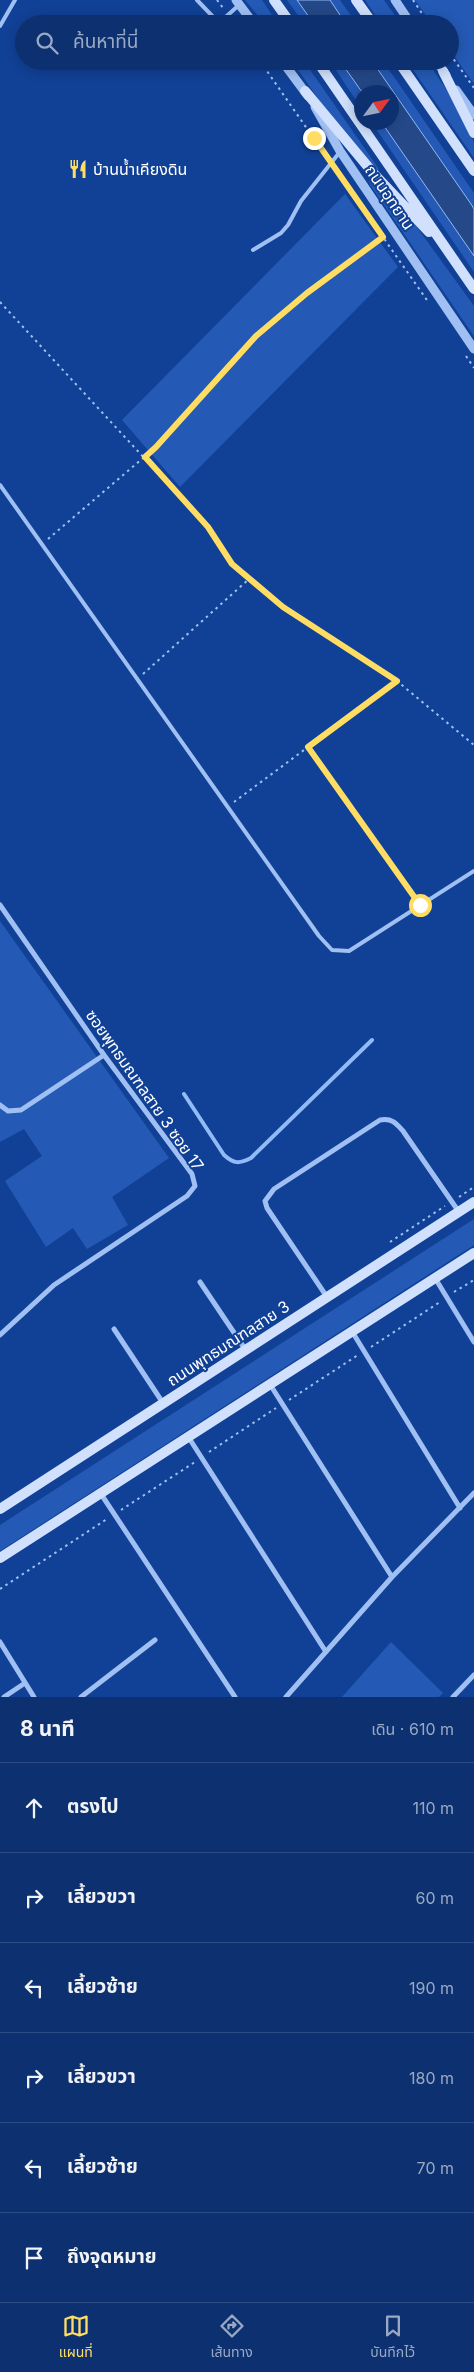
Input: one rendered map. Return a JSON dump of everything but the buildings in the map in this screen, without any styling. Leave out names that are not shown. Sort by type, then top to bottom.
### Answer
[{"type":"main road","points":[[274,0],[285,15]]},
{"type":"main road","points":[[356,0],[366,15]]},
{"type":"main road","name":"ถนนอุทยาน","points":[[323,70],[474,289]]},
{"type":"main road","points":[[404,70],[474,170]]},
{"type":"main road","points":[[443,71],[474,134]]},
{"type":"main road","points":[[305,91],[374,174],[452,256]]},
{"type":"main road","name":"ถนนพุทธมณฑลสาย 3","points":[[0,1509],[474,1202]]},
{"type":"main road","points":[[0,1558],[271,1386],[474,1253]]},
{"type":"street","points":[[395,0],[405,15]]},
{"type":"street","points":[[238,2],[247,15]]},
{"type":"street","name":"ถนนอุทยาน","points":[[289,70],[305,91],[340,151],[474,349]]},
{"type":"street","points":[[443,71],[474,115]]},
{"type":"street","name":"ซอยพุทธมณฑลสาย 3 ซอย 17","points":[[0,905],[104,1055],[192,1174],[195,1186],[187,1196],[54,1285],[0,1335]]},
{"type":"street","points":[[0,1105],[8,1111],[21,1110],[104,1055]]},
{"type":"street","points":[[327,1297],[267,1208],[265,1201],[274,1189],[380,1120],[388,1118],[396,1122],[459,1213]]},
{"type":"street","points":[[435,1278],[474,1342]]},
{"type":"street","points":[[200,1282],[245,1350]]},
{"type":"street","points":[[114,1329],[163,1403]]},
{"type":"street","points":[[353,1333],[460,1508]]},
{"type":"street","points":[[271,1386],[392,1577]]},
{"type":"street","points":[[189,1438],[326,1652]]},
{"type":"street","points":[[286,1697],[392,1577],[474,1493]]},
{"type":"street","points":[[101,1494],[235,1697]]},
{"type":"street","points":[[81,1697],[155,1640]]},
{"type":"street","points":[[0,1642],[34,1697]]},
{"type":"street","points":[[453,1697],[474,1675]]},
{"type":"street","points":[[4,1697],[25,1683]]},
{"type":"lane","points":[[0,26],[15,0]]},
{"type":"lane","points":[[197,0],[212,15]]},
{"type":"lane","points":[[227,15],[238,2]]},
{"type":"lane","points":[[253,250],[281,233],[288,225],[301,201],[340,151]]},
{"type":"lane","points":[[0,484],[318,936],[332,950],[349,951],[474,871]]},
{"type":"path","points":[[413,0],[423,15]]},
{"type":"path","points":[[459,67],[474,88]]},
{"type":"path","points":[[266,70],[434,310]]},
{"type":"path","points":[[42,544],[156,447],[256,336],[307,293],[383,237]]},
{"type":"path","points":[[0,302],[208,527],[232,564],[283,607],[397,681],[474,745]]},
{"type":"path","points":[[463,351],[474,368]]},
{"type":"path","points":[[137,679],[249,579]]},
{"type":"path","points":[[227,807],[397,681]]},
{"type":"path","points":[[308,747],[420,905]]},
{"type":"path","points":[[0,1589],[474,1280]]},
{"type":"shaded area","points":[[245,0],[262,0],[272,15],[258,15]]},
{"type":"shaded area","points":[[287,0],[297,0],[308,15],[298,15]]},
{"type":"shaded area","points":[[297,0],[330,0],[340,15],[308,15]]},
{"type":"shaded area","points":[[330,0],[340,0],[351,15],[340,15]]},
{"type":"shaded area","points":[[365,0],[384,0],[395,15],[375,15]]},
{"type":"shaded area","points":[[415,0],[474,0],[474,84],[459,63],[459,15],[426,15]]},
{"type":"shaded area","points":[[298,70],[310,70],[379,169],[376,171],[332,119]]},
{"type":"shaded area","points":[[336,70],[346,70],[357,85],[354,85],[354,97]]},
{"type":"shaded area","points":[[346,70],[378,70],[389,85],[357,85]]},
{"type":"shaded area","points":[[378,70],[389,70],[474,193],[474,209],[399,100],[399,85],[389,85]]},
{"type":"shaded area","points":[[413,70],[433,70],[467,124],[474,143],[474,158]]},
{"type":"shaded area","points":[[399,100],[474,209],[474,256],[387,130],[399,130]]},
{"type":"shaded area","points":[[377,130],[387,130],[474,256],[474,272]]},
{"type":"shaded area","points":[[371,178],[411,219],[474,306],[474,336],[371,186],[369,182]]},
{"type":"shaded area","points":[[345,194],[398,267],[180,487],[122,420]]},
{"type":"shaded area","points":[[0,921],[169,1158],[112,1197],[128,1225],[87,1249],[73,1228],[46,1247],[5,1181],[42,1156],[24,1129],[0,1142]]},
{"type":"shaded area","points":[[474,1219],[474,1245],[0,1551],[0,1525]]},
{"type":"shaded area","points":[[391,1642],[443,1693],[439,1697],[342,1697]]},
{"type":"waterway","points":[[184,1094],[224,1155],[237,1162],[243,1161],[251,1158],[372,1040]]},
{"type":"place","name":"บ้านน้ำเคียงดิน","points":[[78,169]]},
{"type":"route","points":[[314,138],[383,237],[307,293],[256,336],[145,457],[208,527],[232,564],[283,607],[397,681],[308,747],[420,905]]}]
